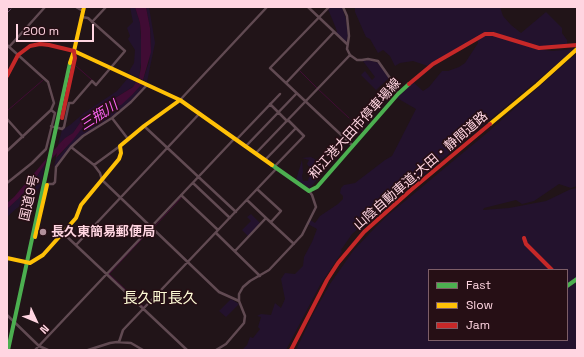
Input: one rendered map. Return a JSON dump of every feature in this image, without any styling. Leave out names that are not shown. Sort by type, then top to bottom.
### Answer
[{"type":"main road","name":"国道9号","points":[[12,350],[28,262],[53,144],[75,58],[74,51],[83,9]]},
{"type":"main road","name":"和江港大田市停車場線","points":[[18,56],[25,49],[40,44],[74,51],[111,67],[180,100],[309,191],[317,187],[398,94],[417,76],[433,64],[486,34],[497,35],[539,48],[577,45]]},
{"type":"main road","name":"山陰自動車道;大田・静間道路","points":[[291,350],[327,280],[338,263],[364,232],[406,194],[537,86],[576,50]]},
{"type":"main road","points":[[7,76],[18,56]]},
{"type":"main road","points":[[7,258],[28,262],[36,260],[43,255],[76,218],[81,205],[119,159],[121,153],[120,146],[144,126],[180,100]]},
{"type":"main road","name":"国道9号","points":[[46,182],[49,176],[58,137],[58,128]]},
{"type":"main road","points":[[524,238],[526,244],[551,269]]},
{"type":"main road","points":[[568,285],[577,279]]},
{"type":"main road","name":"国道9号","points":[[8,350],[16,324]]},
{"type":"street","points":[[7,151],[51,110],[54,103],[48,82],[8,46],[45,7]]},
{"type":"street","points":[[76,7],[83,9]]},
{"type":"street","points":[[92,22],[106,7]]},
{"type":"street","points":[[180,100],[267,7]]},
{"type":"street","points":[[308,7],[347,44]]},
{"type":"street","points":[[329,7],[270,68],[353,146]]},
{"type":"street","points":[[343,7],[347,16],[349,36],[347,49],[350,55],[357,60],[368,59],[378,61],[392,81],[394,89],[398,94]]},
{"type":"street","points":[[51,126],[62,129],[64,127],[68,103],[73,103],[92,81],[96,85],[125,51],[88,18],[81,17]]},
{"type":"street","points":[[286,83],[334,32]]},
{"type":"street","points":[[256,153],[350,55]]},
{"type":"street","points":[[46,182],[51,185],[55,182],[56,167],[71,147],[83,136],[112,118],[131,102],[146,84]]},
{"type":"street","points":[[35,350],[198,177],[280,94]]},
{"type":"street","points":[[246,146],[296,94]]},
{"type":"street","points":[[54,103],[63,105]]},
{"type":"street","points":[[119,342],[123,330],[236,212],[304,136],[270,104]]},
{"type":"street","points":[[7,183],[42,154],[48,144],[55,113],[51,110]]},
{"type":"street","points":[[76,245],[200,113]]},
{"type":"street","points":[[112,118],[128,140]]},
{"type":"street","points":[[7,119],[23,137]]},
{"type":"street","points":[[144,126],[236,212]]},
{"type":"street","points":[[266,160],[296,128]]},
{"type":"street","points":[[94,165],[120,146]]},
{"type":"street","points":[[71,147],[94,165],[100,173],[102,180],[219,292],[239,301]]},
{"type":"street","points":[[193,183],[230,218]]},
{"type":"street","points":[[257,189],[281,211],[271,222]]},
{"type":"street","points":[[216,350],[226,344],[244,323],[245,316],[239,301],[243,287],[269,270],[302,235],[316,207],[309,191]]},
{"type":"street","points":[[181,195],[260,276]]},
{"type":"street","points":[[247,200],[294,244]]},
{"type":"street","points":[[235,251],[266,218]]},
{"type":"street","points":[[63,233],[187,350]]},
{"type":"street","points":[[7,315],[39,346],[48,350]]},
{"type":"street","points":[[88,350],[110,343],[119,342],[131,343],[143,350]]},
{"type":"shaded area","points":[[130,7],[135,7],[140,23],[142,56],[139,78],[128,73],[134,63],[135,50],[128,39],[130,36],[127,28],[133,22]]},
{"type":"shaded area","points":[[135,7],[146,7],[150,28],[151,52],[143,80],[139,78],[141,67],[141,34],[140,23]]},
{"type":"shaded area","points":[[146,7],[149,7],[155,43],[147,82],[143,80],[149,62],[151,43]]},
{"type":"shaded area","points":[[329,7],[342,7],[346,19],[348,36],[346,42],[336,33],[337,31],[328,9]]},
{"type":"shaded area","points":[[355,7],[500,7],[503,16],[521,33],[546,12],[562,28],[562,33],[567,40],[567,45],[537,47],[496,33],[487,32],[428,66],[413,61],[400,63],[395,66],[390,56],[383,50],[378,53],[370,39],[366,37],[355,12]]},
{"type":"shaded area","points":[[495,35],[536,49],[552,51],[575,49],[352,234],[320,285],[286,350],[236,350],[243,349],[247,345],[250,337],[253,338],[260,329],[258,327],[261,317],[257,316],[261,314],[271,315],[275,303],[281,308],[285,299],[281,279],[285,273],[295,274],[303,266],[304,257],[317,229],[308,224],[310,220],[315,223],[320,216],[343,199],[343,196],[340,193],[341,188],[344,185],[355,183],[392,156],[416,109],[397,98],[413,82],[423,91],[429,87],[442,71],[448,71],[465,63],[478,43],[478,39],[485,36]]},
{"type":"shaded area","points":[[577,53],[577,186],[571,188],[559,184],[534,201],[522,204],[516,200],[484,208],[483,210],[509,208],[546,201],[571,189],[577,188],[577,350],[296,350],[313,314],[330,284],[353,251],[387,216],[488,132]]},
{"type":"shaded area","points":[[369,60],[379,63],[389,78],[376,90],[361,75],[365,71],[372,80],[375,77],[363,61]]},
{"type":"shaded area","points":[[128,78],[136,82],[134,86],[112,100],[102,109],[82,120],[73,133],[58,145],[62,130],[117,91]]},
{"type":"shaded area","points":[[136,82],[142,84],[132,95],[121,105],[112,107],[86,123],[56,158],[58,145],[73,133],[82,120],[102,109],[112,100],[133,87]]},
{"type":"shaded area","points":[[142,84],[145,86],[128,104],[77,140],[54,167],[56,158],[86,123],[132,95]]},
{"type":"shaded area","points":[[311,157],[318,161],[321,168],[316,181],[309,189],[296,180],[302,160],[303,181],[308,181],[311,169],[307,164],[309,160],[302,158]]},
{"type":"shaded area","points":[[47,158],[45,164],[33,182],[7,209],[7,203],[14,197]]},
{"type":"shaded area","points":[[45,164],[41,185],[37,191],[35,200],[33,202],[29,201],[17,208],[7,217],[7,209],[33,182]]},
{"type":"shaded area","points":[[251,214],[260,223],[248,236],[242,230],[251,221],[247,217]]},
{"type":"shaded area","points":[[231,299],[239,304],[226,317],[219,311]]},
{"type":"waterway","points":[[76,66],[92,80]]},
{"type":"waterway","points":[[300,71],[317,88]]},
{"type":"waterway","points":[[7,111],[43,80]]},
{"type":"waterway","points":[[318,89],[349,118]]},
{"type":"waterway","points":[[351,120],[363,131]]},
{"type":"waterway","name":"三瓶川","points":[[50,157],[62,145]]},
{"type":"waterway","points":[[154,227],[181,198]]},
{"type":"waterway","points":[[144,307],[109,274],[151,229]]},
{"type":"railway","points":[[7,13],[13,7]]},
{"type":"traffic: fast","points":[[8,350],[70,63]]},
{"type":"traffic: fast","points":[[272,165],[309,191],[317,187],[398,94],[409,84]]},
{"type":"traffic: fast","points":[[568,285],[577,279]]},
{"type":"traffic: slow","points":[[70,63],[84,7]]},
{"type":"traffic: slow","points":[[490,124],[577,49]]},
{"type":"traffic: slow","points":[[74,51],[180,100],[272,165]]},
{"type":"traffic: slow","points":[[7,258],[30,263],[43,255],[76,218],[81,205],[119,159],[121,153],[120,146],[144,126],[180,100]]},
{"type":"traffic: slow","points":[[35,237],[47,185]]},
{"type":"traffic: jam","points":[[409,84],[433,64],[485,34],[493,34],[539,48],[577,45]]},
{"type":"traffic: jam","points":[[7,76],[18,55],[30,46],[40,44],[49,45],[74,51]]},
{"type":"traffic: jam","points":[[62,118],[75,58],[74,52]]},
{"type":"traffic: jam","points":[[291,350],[327,280],[338,263],[364,232],[411,190],[490,124]]},
{"type":"traffic: jam","points":[[524,238],[526,244],[551,269]]},
{"type":"place","name":"長久東簡易郵便局","points":[[43,232]]},
{"type":"district","name":"長久町長久","points":[[160,299]]}]
